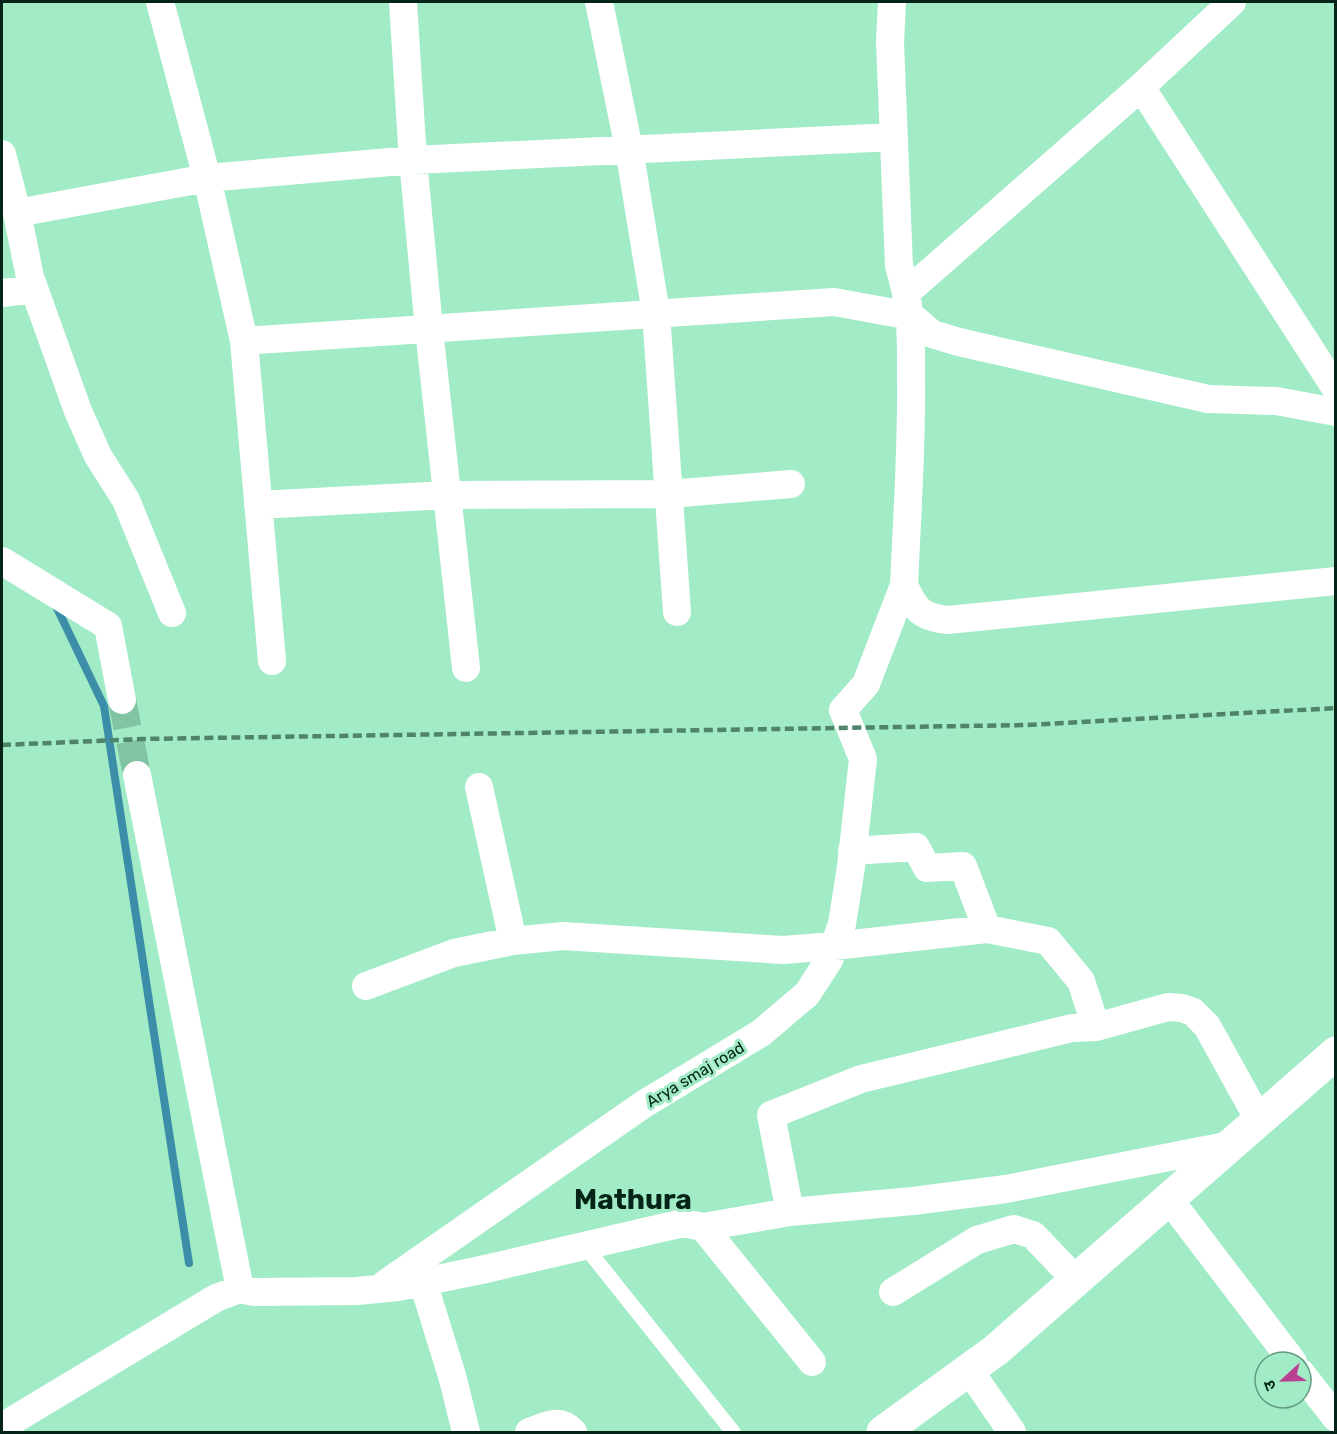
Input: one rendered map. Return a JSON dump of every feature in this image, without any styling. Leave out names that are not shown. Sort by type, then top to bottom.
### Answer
[{"type":"street","points":[[160,2],[207,178],[244,341],[272,661]]},
{"type":"street","points":[[403,2],[413,160],[466,668]]},
{"type":"street","points":[[599,2],[629,149],[656,313],[677,612]]},
{"type":"street","points":[[892,2],[890,42],[899,266],[909,304],[912,431],[903,585],[914,607],[930,618],[948,620],[1335,581]]},
{"type":"street","points":[[244,341],[834,302],[909,304],[1232,2]]},
{"type":"street","points":[[1141,87],[1335,389]]},
{"type":"street","points":[[17,213],[207,178],[413,160],[894,137]]},
{"type":"street","points":[[2,154],[34,290],[78,411],[98,456],[126,500],[172,613]]},
{"type":"street","points":[[2,294],[34,290]]},
{"type":"street","points":[[909,304],[932,334],[959,342],[1208,399],[1275,401],[1335,412]]},
{"type":"street","points":[[258,505],[447,495],[669,494],[791,484]]},
{"type":"street","points":[[2,561],[108,626],[122,700]]},
{"type":"street","name":"Arya smaj road","points":[[379,1289],[644,1104],[761,1033],[807,994],[829,960],[842,924],[852,851],[863,759],[843,710],[866,684],[903,585]]},
{"type":"street","points":[[137,775],[240,1289]]},
{"type":"street","points":[[479,787],[513,941]]},
{"type":"street","points":[[852,851],[916,847],[927,868],[963,866],[987,929]]},
{"type":"street","points":[[366,986],[454,953],[513,941],[563,936],[783,950],[987,929],[1048,941],[1081,981],[1096,1028]]},
{"type":"street","points":[[790,1212],[771,1115],[861,1079],[1072,1028],[1096,1028],[1168,1007],[1193,1012],[1207,1026],[1259,1120]]},
{"type":"street","points":[[883,1432],[996,1350],[1335,1053]]},
{"type":"street","points":[[2,1427],[216,1298],[240,1289],[265,1292],[379,1289],[481,1270],[684,1223],[704,1227],[790,1212],[913,1201],[1006,1189],[1231,1145]]},
{"type":"street","points":[[1169,1199],[1284,1350]]},
{"type":"street","points":[[704,1227],[812,1362]]},
{"type":"street","points":[[893,1292],[977,1240],[1014,1229],[1033,1235],[1076,1280]]},
{"type":"street","points":[[423,1282],[453,1379],[465,1432]]},
{"type":"street","points":[[969,1370],[1012,1432]]},
{"type":"street","points":[[1313,1389],[1335,1419]]},
{"type":"street","points":[[529,1432],[559,1424],[566,1425],[573,1432]]},
{"type":"lane","points":[[584,1245],[733,1432]]},
{"type":"waterway","points":[[56,606],[104,706],[189,1263]]},
{"type":"tunnel","points":[[122,700],[137,775]]},
{"type":"railway","points":[[2,745],[142,739],[1027,725],[1336,708]]},
{"type":"district","name":"Mathura","points":[[633,1199]]}]
